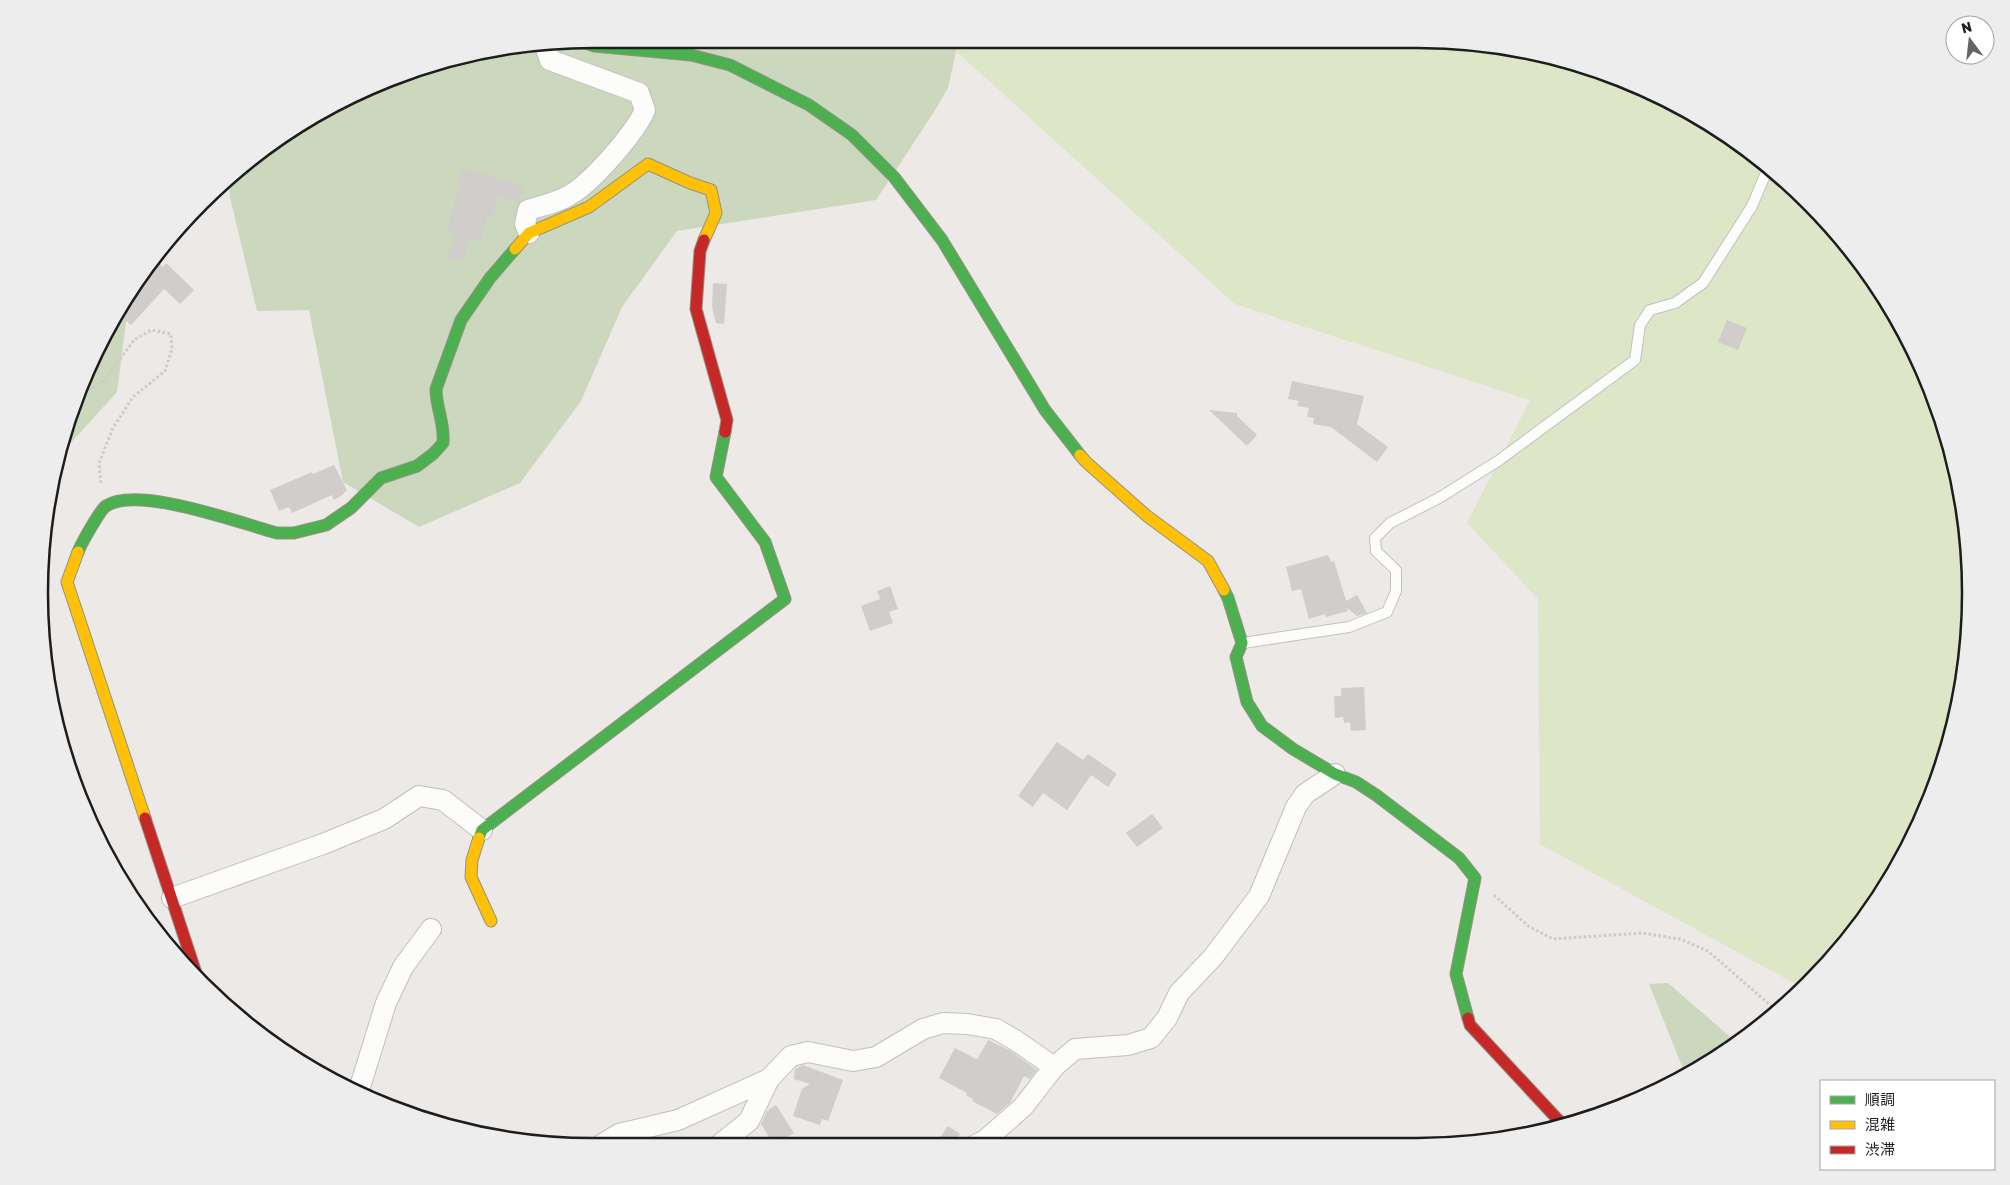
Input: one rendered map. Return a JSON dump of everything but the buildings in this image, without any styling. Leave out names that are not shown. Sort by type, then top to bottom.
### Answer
[{"type":"street","points":[[616,48],[692,55],[730,65],[809,105],[852,135],[894,178],[942,240],[1045,410],[1086,462],[1147,516],[1208,561],[1228,598],[1242,643],[1236,657],[1247,702],[1262,726],[1293,748],[1376,795],[1459,858],[1475,878],[1456,974],[1470,1025],[1558,1119]]},
{"type":"street","points":[[529,233],[525,224],[528,210],[568,196],[592,177],[640,122],[645,110],[638,93],[550,60],[546,50]]},
{"type":"street","points":[[193,963],[67,582],[79,549],[104,507],[119,500],[160,501],[277,533],[294,533],[326,525],[350,508],[382,478],[417,466],[434,454],[443,443],[442,416],[436,401],[436,389],[461,320],[490,278],[529,233],[589,207],[648,164],[690,183],[711,190],[716,213],[700,251],[696,309],[727,420],[716,477],[765,542],[785,598],[482,830],[472,860],[471,877],[491,921]]},
{"type":"street","points":[[987,1138],[1023,1107],[1054,1067],[1075,1049],[1128,1045],[1151,1038],[1167,1018],[1180,993],[1213,957],[1259,896],[1296,807],[1305,794],[1336,774]]},
{"type":"street","points":[[172,898],[322,844],[384,819],[419,796],[443,800],[482,830]]},
{"type":"street","points":[[360,1085],[386,1003],[404,967],[431,929]]},
{"type":"street","points":[[728,1138],[748,1121],[769,1079],[791,1056],[808,1052],[853,1061],[876,1057],[923,1029],[943,1023],[967,1024],[996,1030],[1015,1040],[1054,1067]]},
{"type":"street","points":[[612,1138],[619,1134],[678,1120],[769,1079]]},
{"type":"lane","points":[[1242,643],[1349,627],[1387,612],[1396,592],[1396,570],[1376,551],[1375,538],[1390,523],[1438,498],[1498,461],[1635,360],[1640,325],[1650,310],[1674,303],[1703,283],[1752,206],[1766,174]]},
{"type":"path","points":[[86,392],[105,380],[134,340],[151,330],[171,334],[172,350],[165,371],[133,397],[112,428],[99,463],[104,507]]},
{"type":"path","points":[[1475,878],[1528,926],[1553,939],[1642,933],[1680,939],[1708,951],[1772,1006]]},
{"type":"green space","points":[[592,48],[957,48],[948,88],[876,200],[677,231],[622,307],[581,401],[520,483],[419,527],[343,482],[309,310],[257,311],[229,187],[261,160],[290,139],[351,104],[417,76],[486,58],[521,52]]},
{"type":"green space","points":[[953,48],[1418,48],[1489,52],[1524,58],[1593,76],[1659,104],[1690,121],[1720,139],[1749,160],[1803,207],[1827,233],[1871,290],[1889,320],[1906,351],[1934,417],[1944,451],[1958,521],[1962,592],[1961,628],[1958,664],[1944,734],[1934,768],[1906,834],[1871,895],[1850,924],[1796,984],[1540,844],[1538,599],[1467,523],[1530,400],[1235,304]]},
{"type":"green space","points":[[126,311],[127,315],[117,392],[67,447],[89,384],[104,351]]},
{"type":"green space","points":[[1668,983],[1731,1038],[1683,1068],[1649,984]]},
{"type":"traffic: fast","points":[[616,48],[691,55],[730,65],[809,105],[852,135],[894,177],[942,240],[1045,410],[1080,455]]},
{"type":"traffic: fast","points":[[78,552],[103,509],[106,506],[121,501],[141,500],[164,503],[190,508],[277,533],[294,533],[326,525],[351,508],[381,478],[417,466],[433,454],[443,443],[443,429],[436,389],[461,320],[490,278],[515,249]]},
{"type":"traffic: fast","points":[[479,838],[482,830],[785,599],[765,542],[716,477],[725,432]]},
{"type":"traffic: fast","points":[[1224,590],[1242,643],[1236,657],[1247,702],[1262,726],[1293,749],[1335,774],[1356,782],[1376,795],[1459,858],[1475,878],[1456,974],[1468,1018]]},
{"type":"traffic: slow","points":[[515,249],[529,233],[589,207],[648,164],[690,183],[711,190],[716,213],[704,240]]},
{"type":"traffic: slow","points":[[1080,455],[1147,516],[1208,561],[1224,590]]},
{"type":"traffic: slow","points":[[78,552],[67,582],[145,818]]},
{"type":"traffic: slow","points":[[479,838],[472,860],[471,877],[491,921]]},
{"type":"traffic: jam","points":[[704,240],[700,251],[696,309],[727,420],[725,432]]},
{"type":"traffic: jam","points":[[145,818],[193,962]]},
{"type":"traffic: jam","points":[[1468,1018],[1470,1025],[1558,1119]]}]
